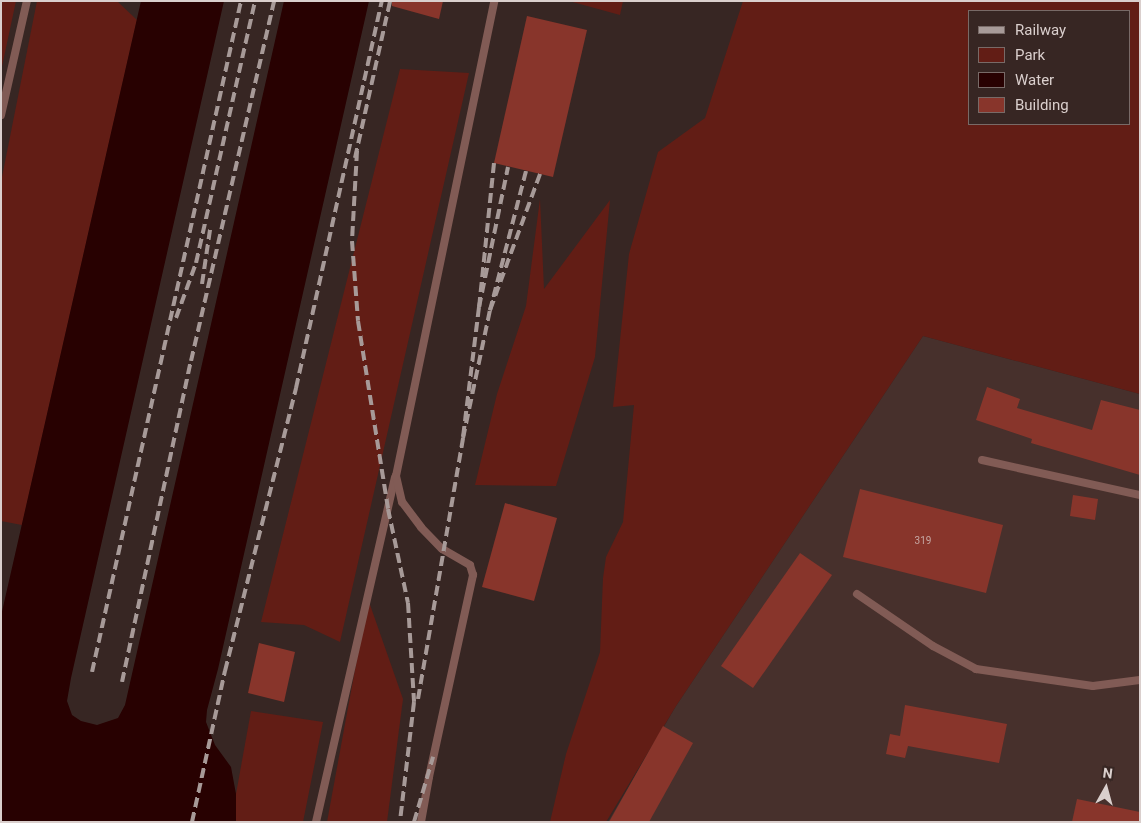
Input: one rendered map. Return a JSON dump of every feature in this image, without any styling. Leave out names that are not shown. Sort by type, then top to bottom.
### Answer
[{"type":"lane","points":[[1,115],[27,1]]},
{"type":"lane","points":[[316,822],[396,476],[494,1]]},
{"type":"lane","points":[[982,460],[1140,495]]},
{"type":"lane","points":[[396,476],[402,502],[421,528],[442,549],[470,565],[474,575],[429,777],[421,822]]},
{"type":"lane","points":[[857,594],[933,646],[976,669],[1093,686],[1140,680]]},
{"type":"shaded area","points":[[923,336],[1140,394],[1140,822],[608,822],[676,706]]},
{"type":"green space","points":[[1,1],[16,1],[1,71]]},
{"type":"green space","points":[[37,1],[117,1],[137,20],[22,525],[1,521],[1,182]]},
{"type":"green space","points":[[569,1],[623,1],[620,15]]},
{"type":"green space","points":[[743,1],[1140,1],[1140,394],[923,336],[676,706],[606,822],[550,822],[566,754],[600,652],[603,578],[606,557],[623,522],[634,405],[613,407],[629,254],[658,152],[705,118]]},
{"type":"green space","points":[[400,69],[469,73],[340,642],[304,625],[261,622]]},
{"type":"green space","points":[[540,199],[544,289],[610,200],[595,357],[556,486],[475,485],[497,394],[526,306]]},
{"type":"green space","points":[[368,599],[403,699],[387,822],[327,822]]},
{"type":"green space","points":[[251,711],[323,722],[303,822],[236,822],[236,794]]},
{"type":"water","points":[[141,1],[224,1],[71,678],[67,701],[72,715],[81,721],[97,725],[118,718],[125,705],[284,1],[369,1],[218,669],[207,710],[206,722],[215,745],[231,767],[236,794],[236,822],[1,822],[1,616]]},
{"type":"building","points":[[392,1],[443,1],[439,19],[392,6]]},
{"type":"building","points":[[527,16],[587,30],[553,177],[494,163]]},
{"type":"building","points":[[987,387],[1020,399],[1017,408],[1092,430],[1101,400],[1140,410],[1140,475],[1031,443],[1032,439],[976,420]]},
{"type":"building","points":[[860,489],[1003,525],[986,593],[843,557]]},
{"type":"building","points":[[1073,495],[1098,499],[1095,520],[1070,516]]},
{"type":"building","points":[[505,503],[557,518],[534,601],[482,587]]},
{"type":"building","points":[[800,553],[832,575],[753,688],[721,666]]},
{"type":"building","points":[[259,643],[295,652],[284,702],[248,693]]},
{"type":"building","points":[[905,705],[1007,724],[999,763],[908,746],[905,758],[886,754],[890,734],[900,736]]},
{"type":"building","points":[[663,726],[693,743],[649,822],[609,822]]},
{"type":"building","points":[[1077,799],[1140,812],[1140,822],[1072,822]]},
{"type":"railway","points":[[92,672],[241,1]]},
{"type":"railway","points":[[176,318],[196,263],[255,1]]},
{"type":"railway","points":[[122,682],[191,361],[274,1]]},
{"type":"railway","points":[[192,822],[225,671],[296,388],[382,1]]},
{"type":"railway","points":[[355,158],[390,1]]},
{"type":"railway","points":[[357,151],[352,241],[358,321],[388,509],[408,603],[414,702],[400,822]]},
{"type":"railway","points":[[494,163],[479,307],[508,167]]},
{"type":"railway","points":[[526,171],[490,310],[540,174]]},
{"type":"railway","points":[[202,284],[210,230]]},
{"type":"railway","points":[[479,307],[463,438],[490,310]]},
{"type":"railway","points":[[418,699],[463,438]]},
{"type":"railway","points":[[414,822],[433,757]]}]
